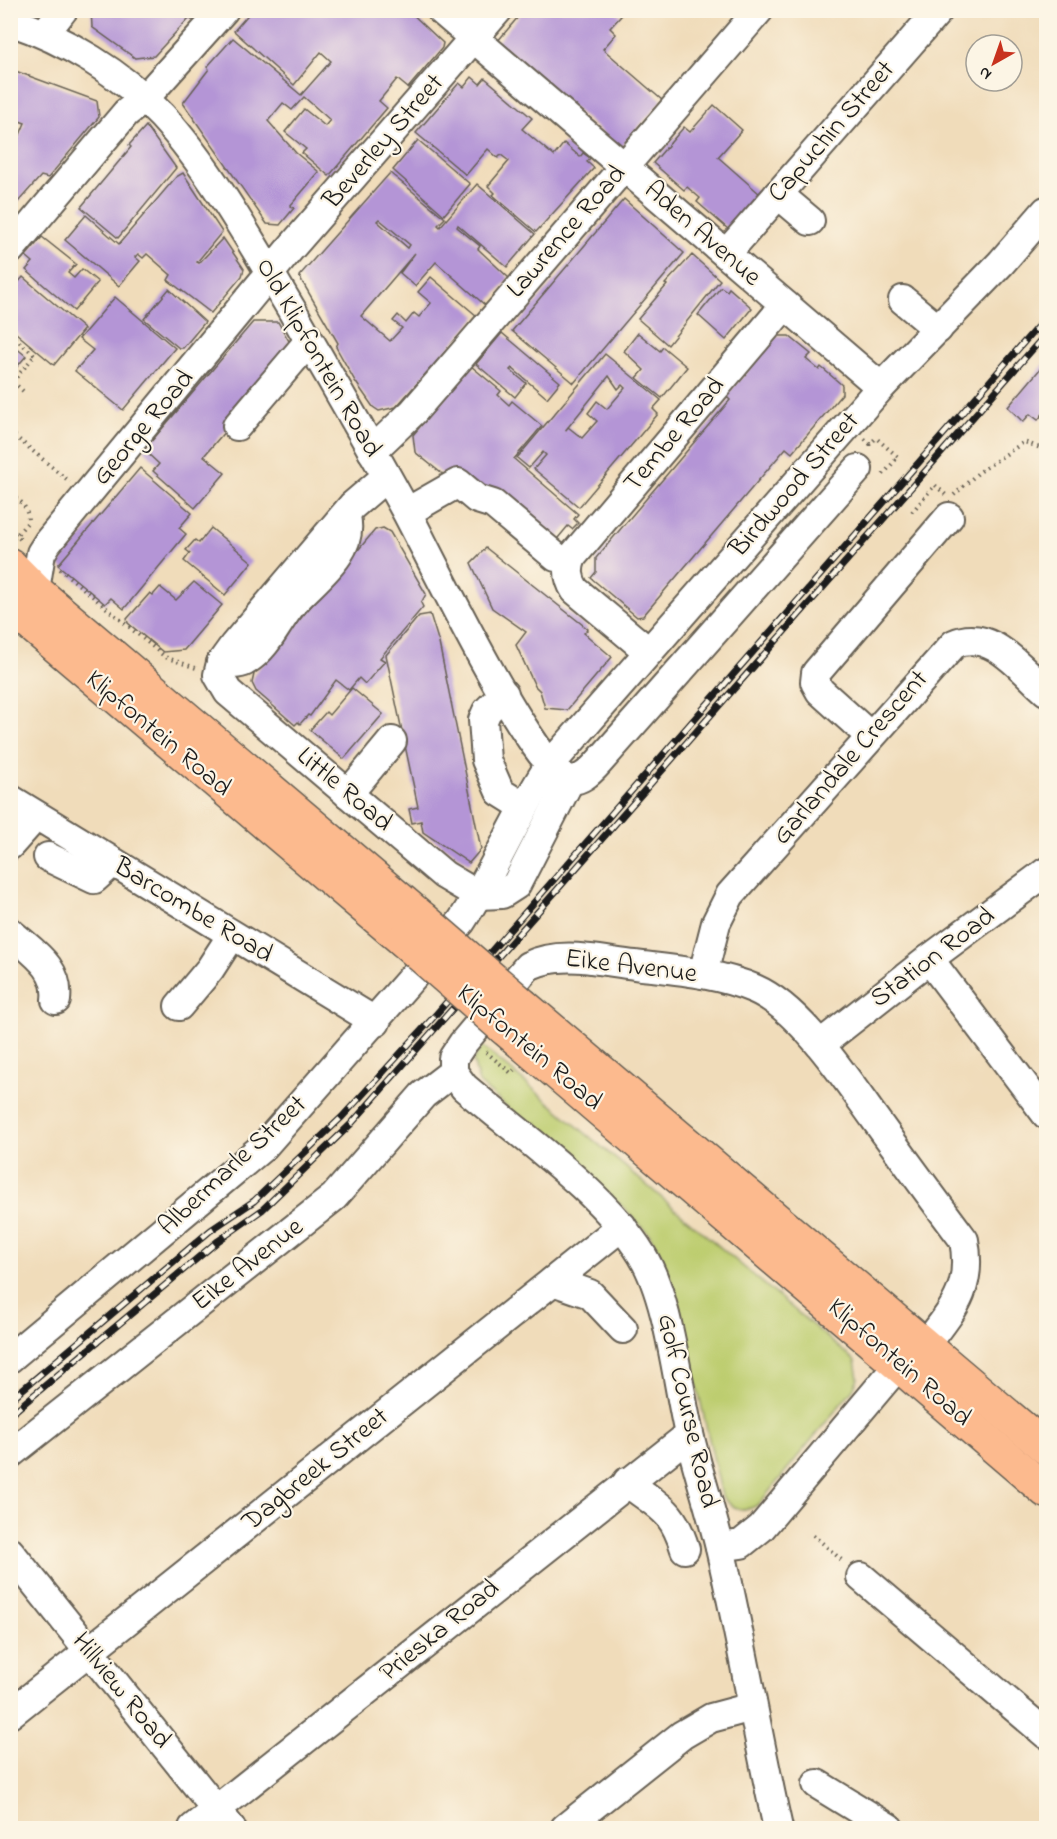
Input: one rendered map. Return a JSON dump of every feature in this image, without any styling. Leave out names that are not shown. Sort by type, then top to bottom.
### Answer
[{"type":"main road","name":"Klipfontein Road","points":[[10,565],[20,608],[412,929],[503,1027],[913,1354],[1047,1448]]},
{"type":"main road","name":"Klipfontein Road","points":[[913,1354],[1047,1491]]},
{"type":"street","points":[[45,33],[63,10]]},
{"type":"street","points":[[10,250],[126,113],[144,99],[224,10]]},
{"type":"street","name":"Aden Avenue","points":[[441,10],[881,387]]},
{"type":"street","name":"Beverley Street","points":[[271,274],[498,10]]},
{"type":"street","name":"Lawrence Road","points":[[372,451],[413,412],[759,10]]},
{"type":"street","name":"Capuchin Street","points":[[726,254],[939,10]]},
{"type":"street","name":"Old Klipfontein Road","points":[[10,21],[45,33],[85,55],[144,99],[182,141],[271,274],[387,477],[504,694],[559,773]]},
{"type":"street","points":[[778,194],[810,221]]},
{"type":"street","name":"Birdwood Street","points":[[559,773],[649,652],[685,610],[881,387],[1047,211]]},
{"type":"street","name":"George Road","points":[[20,608],[40,554],[87,496],[103,458],[271,274]]},
{"type":"street","points":[[903,300],[938,329]]},
{"type":"street","name":"Tembe Road","points":[[562,562],[572,557],[785,305]]},
{"type":"street","points":[[237,426],[309,341]]},
{"type":"street","points":[[805,473],[832,498]]},
{"type":"street","points":[[559,773],[580,778],[590,772],[832,498],[867,476]]},
{"type":"street","points":[[219,669],[286,597],[345,514],[387,477]]},
{"type":"street","points":[[416,507],[458,483],[477,499],[493,504],[562,562],[575,590],[649,652]]},
{"type":"street","points":[[870,736],[820,691],[815,682],[816,673],[949,517]]},
{"type":"street","points":[[685,610],[713,633]]},
{"type":"street","name":"Garlandale Crescent","points":[[703,974],[716,923],[730,895],[946,650],[962,639],[971,638],[987,642],[1047,691]]},
{"type":"street","name":"Little Road","points":[[219,669],[228,692],[444,875],[478,895]]},
{"type":"street","points":[[504,694],[487,711],[483,720],[486,760],[500,792],[524,807]]},
{"type":"street","points":[[348,794],[392,741]]},
{"type":"street","points":[[559,773],[516,885],[502,894],[478,895],[524,807],[559,773]]},
{"type":"street","name":"Barcombe Road","points":[[10,799],[376,1022]]},
{"type":"street","points":[[10,845],[36,816]]},
{"type":"street","points":[[48,858],[94,879],[113,862]]},
{"type":"street","name":"Station Road","points":[[821,1044],[929,959],[1047,872]]},
{"type":"street","name":"Albermarle Street","points":[[10,1358],[264,1146],[376,1022],[461,922],[478,895]]},
{"type":"street","points":[[10,932],[49,966],[57,986],[56,1000]]},
{"type":"street","points":[[179,1006],[210,969],[232,935]]},
{"type":"street","name":"Eike Avenue","points":[[10,1454],[334,1197],[423,1095],[453,1072],[453,1058],[462,1043],[528,966],[542,959],[557,956],[703,974],[754,989],[771,998],[821,1044],[964,1240],[968,1263],[965,1282],[955,1306],[913,1354]]},
{"type":"street","points":[[929,959],[1047,1114]]},
{"type":"street","name":"Golf Course Road","points":[[453,1072],[464,1087],[579,1185],[622,1226],[643,1256],[660,1299],[689,1435],[720,1547],[778,1828]]},
{"type":"street","name":"Dagbreek Street","points":[[10,1714],[622,1226]]},
{"type":"street","points":[[553,1281],[590,1294],[623,1329]]},
{"type":"street","points":[[720,1547],[741,1544],[760,1528],[913,1354]]},
{"type":"street","name":"Prieska Road","points":[[193,1828],[224,1819],[627,1482],[689,1435]]},
{"type":"street","points":[[627,1482],[654,1500],[670,1515],[685,1549]]},
{"type":"street","name":"Hillview Road","points":[[10,1552],[224,1819]]},
{"type":"street","points":[[853,1570],[1047,1734]]},
{"type":"street","points":[[565,1828],[689,1730],[711,1718],[752,1707]]},
{"type":"street","points":[[817,1784],[884,1827]]},
{"type":"path","points":[[10,334],[35,355],[12,383],[24,392]]},
{"type":"path","points":[[10,432],[87,496]]},
{"type":"path","points":[[859,434],[870,444],[876,438],[898,457],[867,476]]},
{"type":"path","points":[[912,512],[935,485],[951,498],[978,473],[1024,442],[1047,450]]},
{"type":"path","points":[[10,496],[20,501],[25,507],[28,522],[10,542]]},
{"type":"path","points":[[40,554],[165,657],[219,669]]},
{"type":"path","points":[[503,1027],[511,1073],[517,1067]]},
{"type":"path","points":[[813,1535],[853,1570]]},
{"type":"green space","points":[[482,1046],[855,1361],[858,1378],[853,1389],[759,1504],[754,1507],[739,1509],[722,1496],[675,1289],[662,1257],[649,1234],[623,1207],[479,1083],[473,1060]]},
{"type":"building","points":[[91,10],[201,10],[192,20],[189,18],[154,56],[135,58],[92,27]]},
{"type":"building","points":[[252,10],[408,10],[443,43],[442,48],[408,88],[397,79],[379,101],[387,108],[329,176],[302,153],[306,149],[285,132],[304,109],[325,126],[330,120],[304,97],[292,110],[283,103],[268,121],[296,153],[319,172],[290,206],[294,208],[280,225],[267,224],[183,103],[209,69],[207,67],[233,38],[301,95],[331,61],[321,52],[294,85],[234,31]]},
{"type":"building","points":[[524,10],[615,10],[621,16],[610,28],[616,34],[603,49],[662,100],[620,148],[497,42]]},
{"type":"building","points":[[10,69],[97,101],[99,117],[48,178],[41,176],[10,211],[10,158],[25,123],[14,119],[10,129]]},
{"type":"building","points":[[472,77],[480,84],[485,78],[532,118],[522,129],[554,156],[564,143],[580,157],[583,153],[590,158],[587,162],[594,168],[536,232],[493,195],[495,193],[488,186],[509,161],[501,155],[498,158],[488,149],[466,175],[416,133],[459,83],[464,87]]},
{"type":"building","points":[[714,105],[742,130],[718,157],[760,194],[728,229],[697,202],[700,198],[687,187],[684,190],[653,163],[684,127],[690,132]]},
{"type":"building","points":[[146,126],[176,168],[118,238],[81,207]]},
{"type":"building","points":[[418,140],[470,184],[444,215],[393,170]]},
{"type":"building","points":[[183,173],[222,232],[197,262],[199,263],[223,238],[244,269],[242,276],[211,313],[168,280],[171,275],[147,254],[143,258],[138,254],[135,257],[140,261],[119,286],[65,240],[86,215],[119,244],[176,177]]},
{"type":"building","points":[[390,173],[445,218],[438,225],[440,227],[477,184],[535,234],[507,267],[458,225],[457,227],[480,246],[478,249],[509,278],[486,306],[436,262],[415,286],[400,273],[415,253],[361,316],[390,341],[402,328],[393,321],[398,315],[406,323],[414,313],[419,317],[431,303],[418,292],[431,277],[477,316],[396,407],[379,411],[373,407],[355,381],[336,347],[338,343],[299,276]],"holes":[[[379,219],[410,245],[408,248],[377,221]]]},
{"type":"building","points":[[624,199],[684,253],[574,383],[512,331]]},
{"type":"building","points":[[42,237],[76,264],[68,273],[74,278],[82,269],[98,282],[74,311],[26,270],[33,262],[26,256]]},
{"type":"building","points":[[692,255],[720,280],[668,345],[638,319],[667,285],[665,284]]},
{"type":"building","points":[[23,277],[84,329],[54,365],[10,328],[10,292]]},
{"type":"building","points":[[721,287],[727,291],[729,288],[752,308],[726,340],[698,315]]},
{"type":"building","points":[[169,289],[205,322],[183,348],[179,348],[144,319]]},
{"type":"building","points":[[115,297],[175,348],[123,410],[75,371],[93,350],[79,339]]},
{"type":"building","points":[[253,322],[278,322],[294,350],[204,456],[225,473],[195,508],[153,471],[159,464],[144,450]]},
{"type":"building","points":[[502,333],[560,382],[547,398],[512,368],[510,370],[526,383],[515,397],[476,364]]},
{"type":"building","points":[[638,333],[660,351],[663,347],[687,367],[662,398],[637,378],[644,370],[624,351]]},
{"type":"building","points":[[777,336],[789,336],[811,354],[806,359],[819,370],[821,367],[842,385],[842,394],[792,453],[786,448],[643,616],[637,617],[591,578],[596,572],[596,558],[730,400],[726,396]]},
{"type":"building","points":[[10,343],[26,356],[10,375]]},
{"type":"building","points":[[605,354],[661,400],[653,409],[658,414],[579,507],[534,469],[546,455],[543,452],[529,468],[517,458]],"holes":[[[609,376],[618,389],[622,385],[625,388],[607,409],[597,401],[588,413],[597,421],[582,438],[568,427]]]},
{"type":"building","points":[[1046,362],[1046,410],[1038,420],[1030,414],[1023,422],[1008,407]]},
{"type":"building","points":[[471,366],[501,391],[498,395],[509,405],[512,401],[542,426],[514,459],[578,514],[574,519],[578,523],[572,529],[568,526],[553,544],[446,477],[415,452],[413,435]]},
{"type":"building","points":[[140,468],[192,513],[179,528],[186,534],[124,609],[111,598],[105,604],[58,565]]},
{"type":"building","points":[[211,528],[252,562],[225,595],[184,561],[190,553],[186,550],[195,540],[199,543]]},
{"type":"building","points":[[383,528],[390,532],[426,594],[421,603],[423,607],[380,658],[385,661],[365,684],[359,678],[349,690],[336,680],[310,716],[308,715],[300,724],[298,722],[295,725],[256,691],[252,683],[254,674],[375,530]]},
{"type":"building","points":[[486,548],[588,629],[584,633],[612,657],[567,710],[545,708],[540,691],[535,686],[516,645],[526,632],[492,608],[471,563]]},
{"type":"building","points":[[194,582],[222,605],[184,650],[163,652],[128,623],[127,619],[150,593],[153,595],[160,587],[176,600]]},
{"type":"building","points":[[430,614],[439,643],[481,849],[469,863],[423,832],[421,821],[412,823],[409,809],[418,807],[386,655],[419,616]]},
{"type":"building","points":[[352,688],[383,714],[344,759],[310,730],[326,712],[329,715]]},
{"type":"railway","points":[[10,1400],[211,1230],[254,1201],[342,1117],[431,1020],[1046,317]]},
{"type":"railway","points":[[10,1415],[218,1241],[262,1210],[352,1123],[1046,334]]}]
